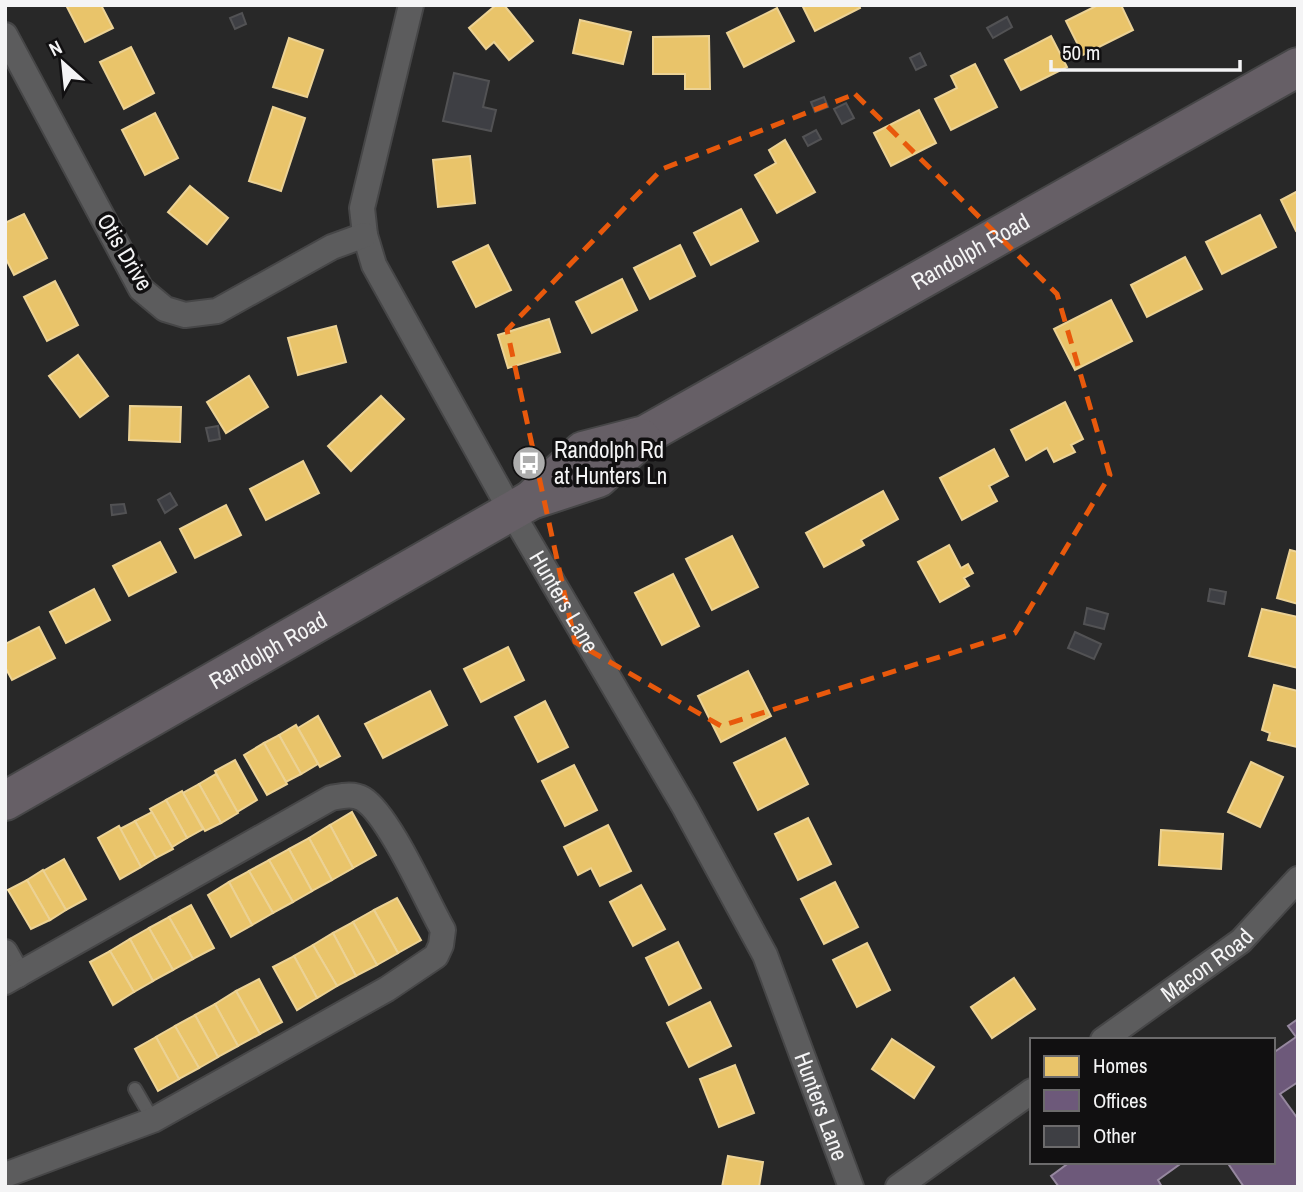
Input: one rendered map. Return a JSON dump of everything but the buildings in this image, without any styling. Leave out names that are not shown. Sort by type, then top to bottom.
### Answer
[{"type":"main road","name":"Randolph Road","points":[[5,802],[521,506],[583,452],[645,435],[1298,67]]},
{"type":"street","name":"Hunters Lane","points":[[411,5],[362,208],[365,235],[374,265],[521,506],[765,955],[851,1187]]},
{"type":"street","name":"Otis Drive","points":[[5,35],[141,289],[165,309],[185,315],[217,311],[332,247],[365,235]]},
{"type":"street","points":[[5,952],[12,978],[331,798],[351,794],[363,799],[380,815],[443,930],[436,956],[387,989],[153,1120],[5,1175]]},
{"type":"street","name":"Macon Road","points":[[1106,1038],[1241,941],[1298,879]]},
{"type":"street","points":[[898,1187],[1030,1092]]},
{"type":"lane","points":[[135,1089],[153,1120]]},
{"type":"highlighted area","points":[[855,94],[1057,294],[1110,475],[1015,633],[721,726],[575,642],[507,330],[662,169]]},
{"type":"place","name":"Randolph Rd at Hunters Ln","points":[[529,463]]}]
